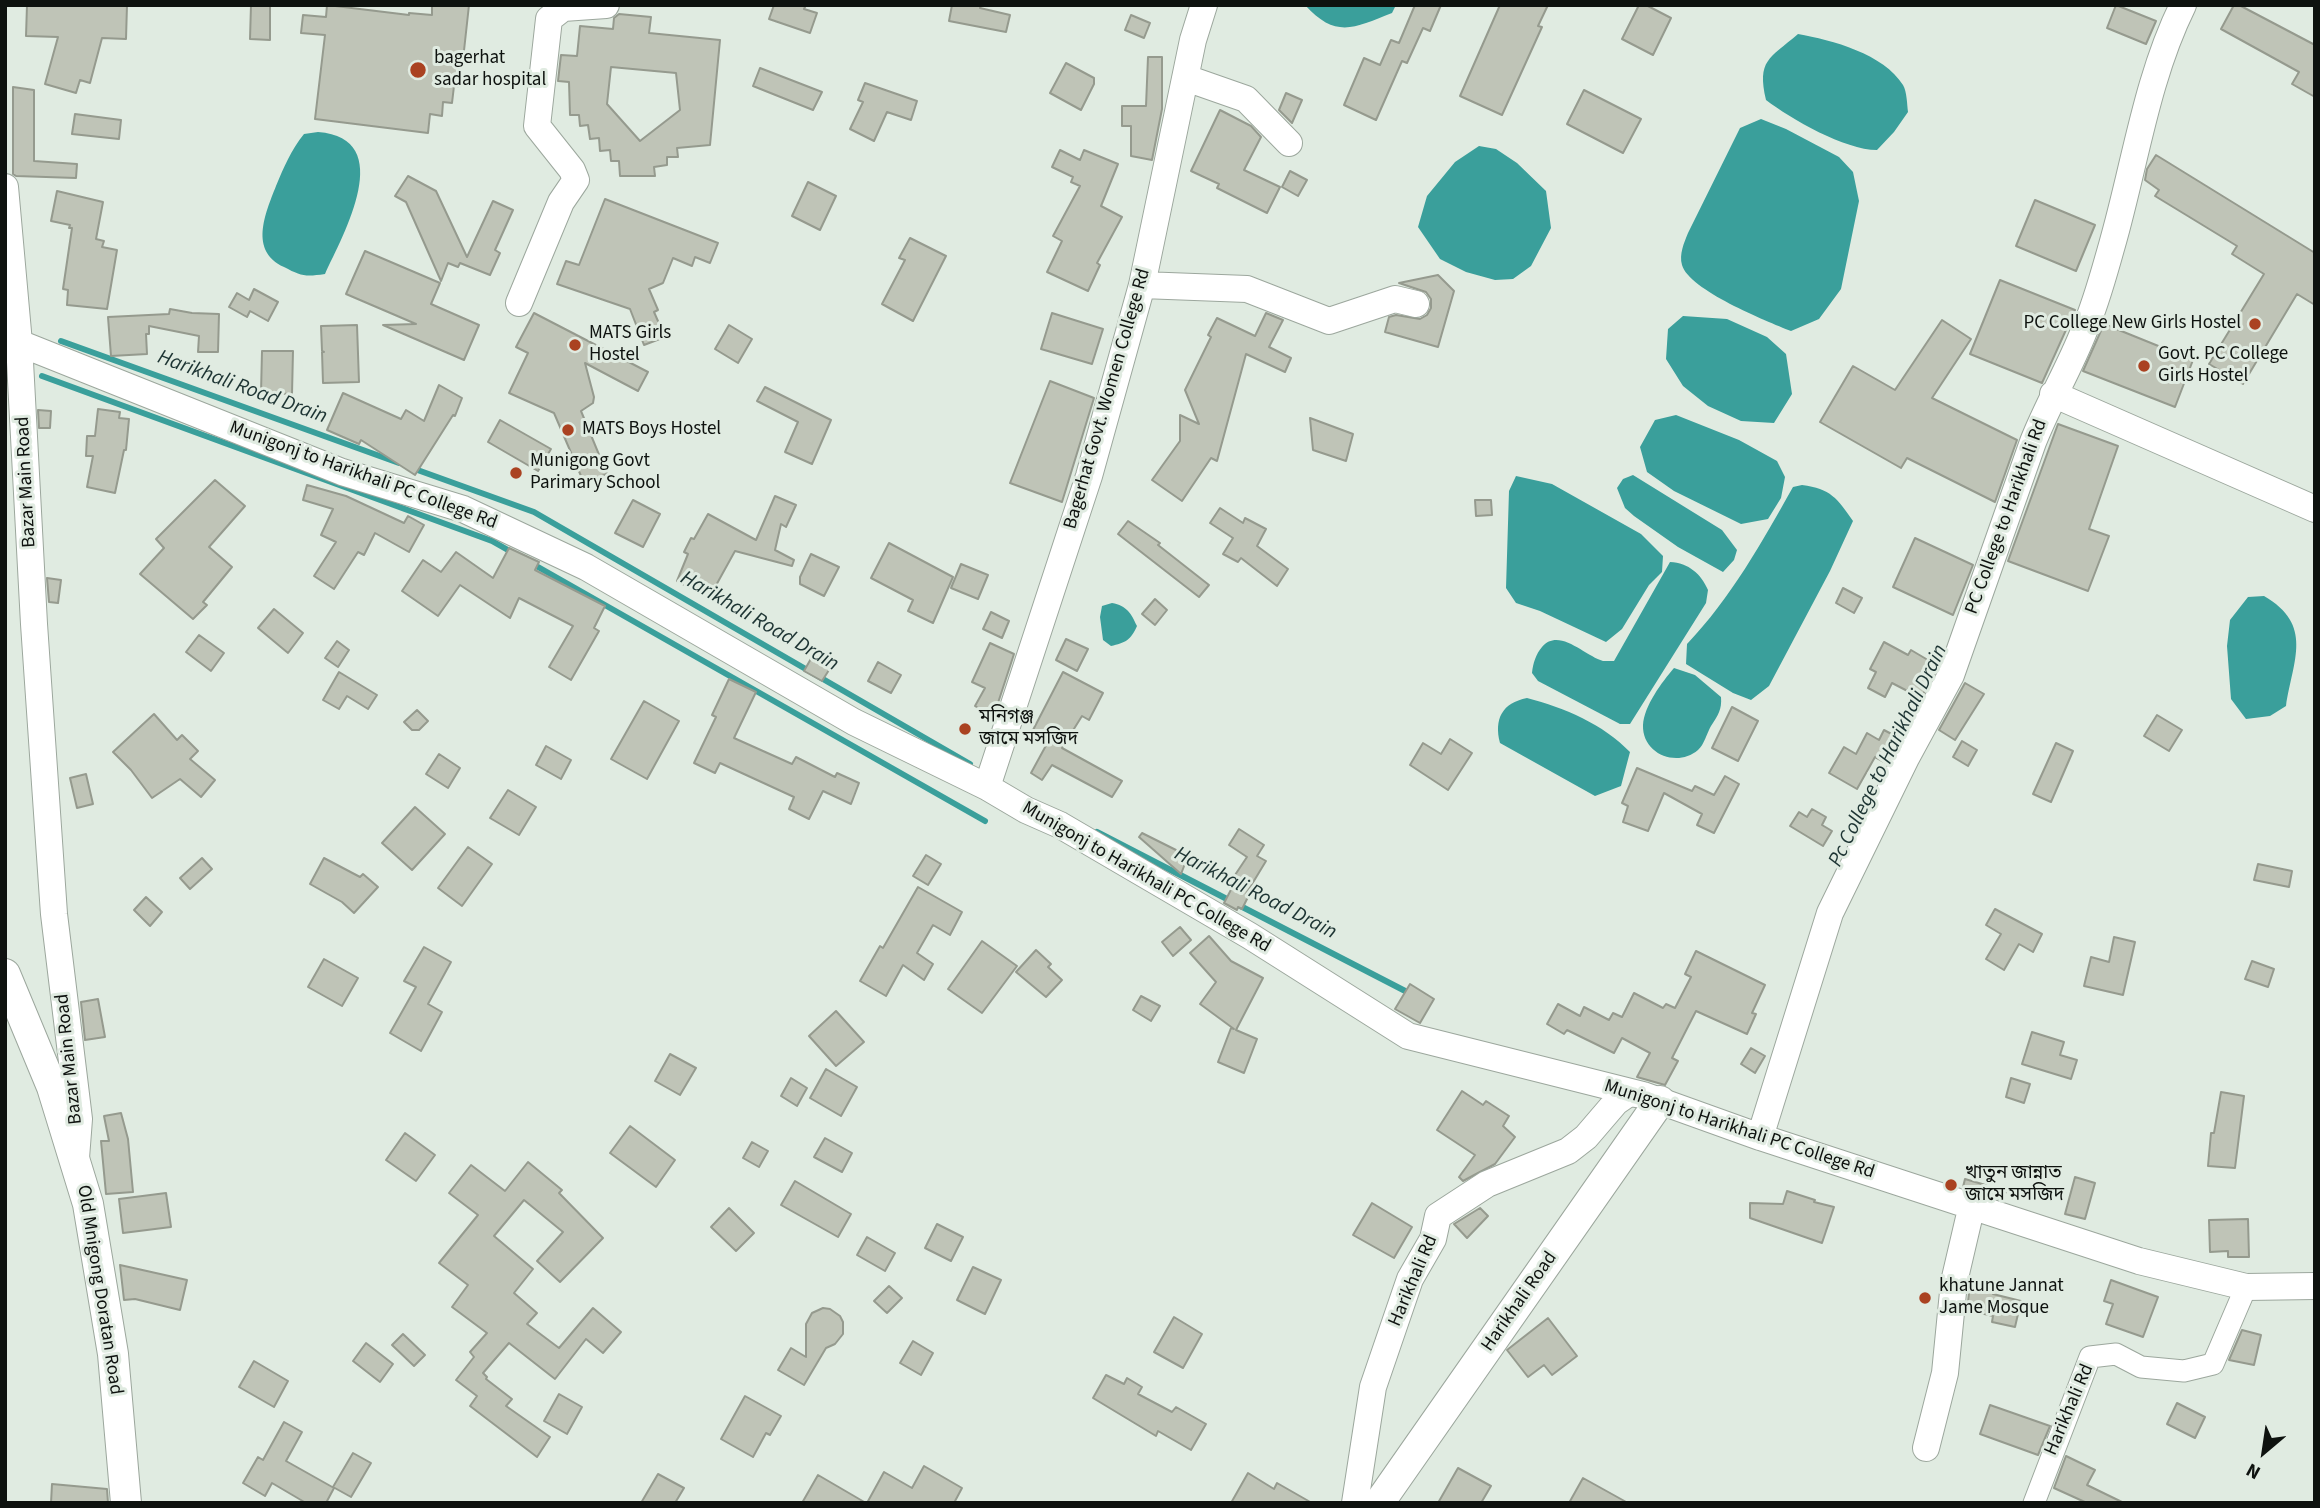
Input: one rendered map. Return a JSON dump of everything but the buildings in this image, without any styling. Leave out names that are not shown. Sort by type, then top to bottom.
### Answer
[{"type":"main road","name":"Old Mnigong Doratan Road","points":[[5,974],[52,1087],[88,1204],[113,1354],[126,1503]]},
{"type":"main road","name":"Harikhali Road","points":[[1379,1503],[1652,1098]]},
{"type":"street","points":[[519,303],[561,202],[576,180],[572,170],[537,126],[549,19],[563,8],[606,5]]},
{"type":"street","name":"Bagerhat Govt. Women College Rd","points":[[987,787],[1089,476],[1142,285],[1193,40],[1204,5]]},
{"type":"street","name":"PC College to Harikhali Rd","points":[[1760,1137],[1830,912],[1906,758],[1951,675],[2033,442],[2053,394],[2085,331],[2112,245],[2140,128],[2170,32],[2183,5]]},
{"type":"street","points":[[1186,78],[1246,99],[1289,143]]},
{"type":"street","name":"Bazar Main Road","points":[[5,187],[19,343],[54,914],[79,1119],[76,1163]]},
{"type":"street","points":[[1142,285],[1247,289],[1329,321],[1395,299],[1416,304]]},
{"type":"street","name":"Munigonj to Harikhali PC College Rd","points":[[19,343],[342,472],[463,509],[586,566],[854,722],[1060,825],[1250,936],[1408,1036],[1652,1098],[1760,1137],[2139,1261],[2246,1287],[2315,1286]]},
{"type":"street","points":[[2053,394],[2315,509]]},
{"type":"street","name":"Harikhali Rd","points":[[1355,1503],[1373,1387],[1410,1279],[1433,1239],[1438,1216],[1487,1184],[1568,1151],[1586,1137],[1616,1102],[1629,1093],[1652,1098]]},
{"type":"street","points":[[1926,1448],[1945,1373],[1954,1282],[1972,1205]]},
{"type":"street","name":"Harikhali Rd","points":[[2034,1503],[2090,1357],[2116,1354],[2141,1367],[2184,1371],[2213,1364],[2246,1287]]},
{"type":"water","points":[[1305,5],[1396,5],[1392,13],[1367,23],[1346,27],[1326,23]]},
{"type":"water","points":[[1798,34],[1856,50],[1883,65],[1903,85],[1908,112],[1877,150],[1864,149],[1834,139],[1789,116],[1766,100],[1763,76],[1768,61]]},
{"type":"water","points":[[1761,119],[1839,157],[1853,172],[1859,201],[1841,289],[1819,319],[1791,331],[1713,294],[1688,275],[1681,261],[1688,233],[1740,128]]},
{"type":"water","points":[[318,132],[342,138],[355,151],[360,169],[358,191],[352,214],[325,274],[303,275],[284,267],[266,252],[263,242],[264,220],[292,152],[304,134]]},
{"type":"water","points":[[1479,146],[1496,149],[1517,163],[1546,191],[1551,228],[1531,266],[1513,279],[1495,280],[1466,272],[1440,259],[1418,227],[1427,196],[1455,162]]},
{"type":"water","points":[[1683,316],[1727,319],[1767,337],[1786,354],[1792,394],[1774,423],[1741,421],[1708,406],[1683,386],[1666,359],[1668,329]]},
{"type":"water","points":[[1676,415],[1739,440],[1777,461],[1785,477],[1781,498],[1768,519],[1741,524],[1674,491],[1647,472],[1640,447],[1655,420]]},
{"type":"water","points":[[1633,475],[1722,530],[1737,550],[1734,560],[1723,572],[1678,547],[1625,508],[1617,488],[1623,479]]},
{"type":"water","points":[[1516,476],[1552,484],[1641,534],[1663,556],[1662,572],[1649,585],[1622,629],[1606,642],[1540,611],[1516,603],[1506,588],[1509,491]]},
{"type":"water","points":[[1802,485],[1827,492],[1853,521],[1830,571],[1769,686],[1751,700],[1733,693],[1686,664],[1687,644],[1732,589],[1793,487]]},
{"type":"water","points":[[1670,562],[1689,567],[1698,574],[1708,590],[1706,603],[1630,724],[1620,724],[1538,681],[1532,673],[1536,656],[1542,647],[1556,640],[1564,641],[1603,661],[1614,661]]},
{"type":"water","points":[[2264,596],[2280,607],[2290,619],[2295,631],[2295,659],[2286,706],[2270,716],[2246,719],[2231,699],[2227,646],[2230,620],[2248,597]]},
{"type":"water","points":[[1112,603],[1128,611],[1137,626],[1127,640],[1111,646],[1103,640],[1100,617],[1102,606]]},
{"type":"water","points":[[1674,668],[1695,675],[1721,697],[1719,712],[1702,745],[1690,755],[1680,758],[1671,758],[1654,750],[1644,735],[1643,725],[1650,702]]},
{"type":"water","points":[[1527,698],[1583,718],[1608,733],[1630,752],[1621,786],[1595,796],[1500,743],[1498,727],[1502,713],[1511,704]]},
{"type":"waterway","name":"Harikhali Road Drain","points":[[61,341],[399,463]]},
{"type":"waterway","name":"Harikhali Road Drain","points":[[42,376],[492,541],[515,554]]},
{"type":"waterway","name":"Harikhali Road Drain","points":[[412,468],[534,512],[970,764]]},
{"type":"waterway","name":"Harikhali Road Drain","points":[[531,563],[985,821]]},
{"type":"waterway","name":"Harikhali Road Drain","points":[[1097,832],[1411,994]]},
{"type":"place","name":"bagerhat sadar hospital","points":[[418,70]]},
{"type":"place","name":"PC College New Girls Hostel","points":[[2255,324]]},
{"type":"place","name":"MATS Girls Hostel","points":[[575,345]]},
{"type":"place","name":"Govt. PC College Girls Hostel","points":[[2144,366]]},
{"type":"place","name":"MATS Boys Hostel","points":[[568,430]]},
{"type":"place","name":"Munigong Govt Parimary School","points":[[516,473]]},
{"type":"place","name":"মনিগঞ্জ জামে মসজিদ","points":[[965,729]]},
{"type":"place","name":"খাতুন জান্নাত জামে মসজিদ","points":[[1951,1185]]},
{"type":"place","name":"khatune Jannat Jame Mosque","points":[[1925,1298]]},
{"type":"water label","name":"Pc College to Harikhali Drain","points":[[1889,756]]}]
